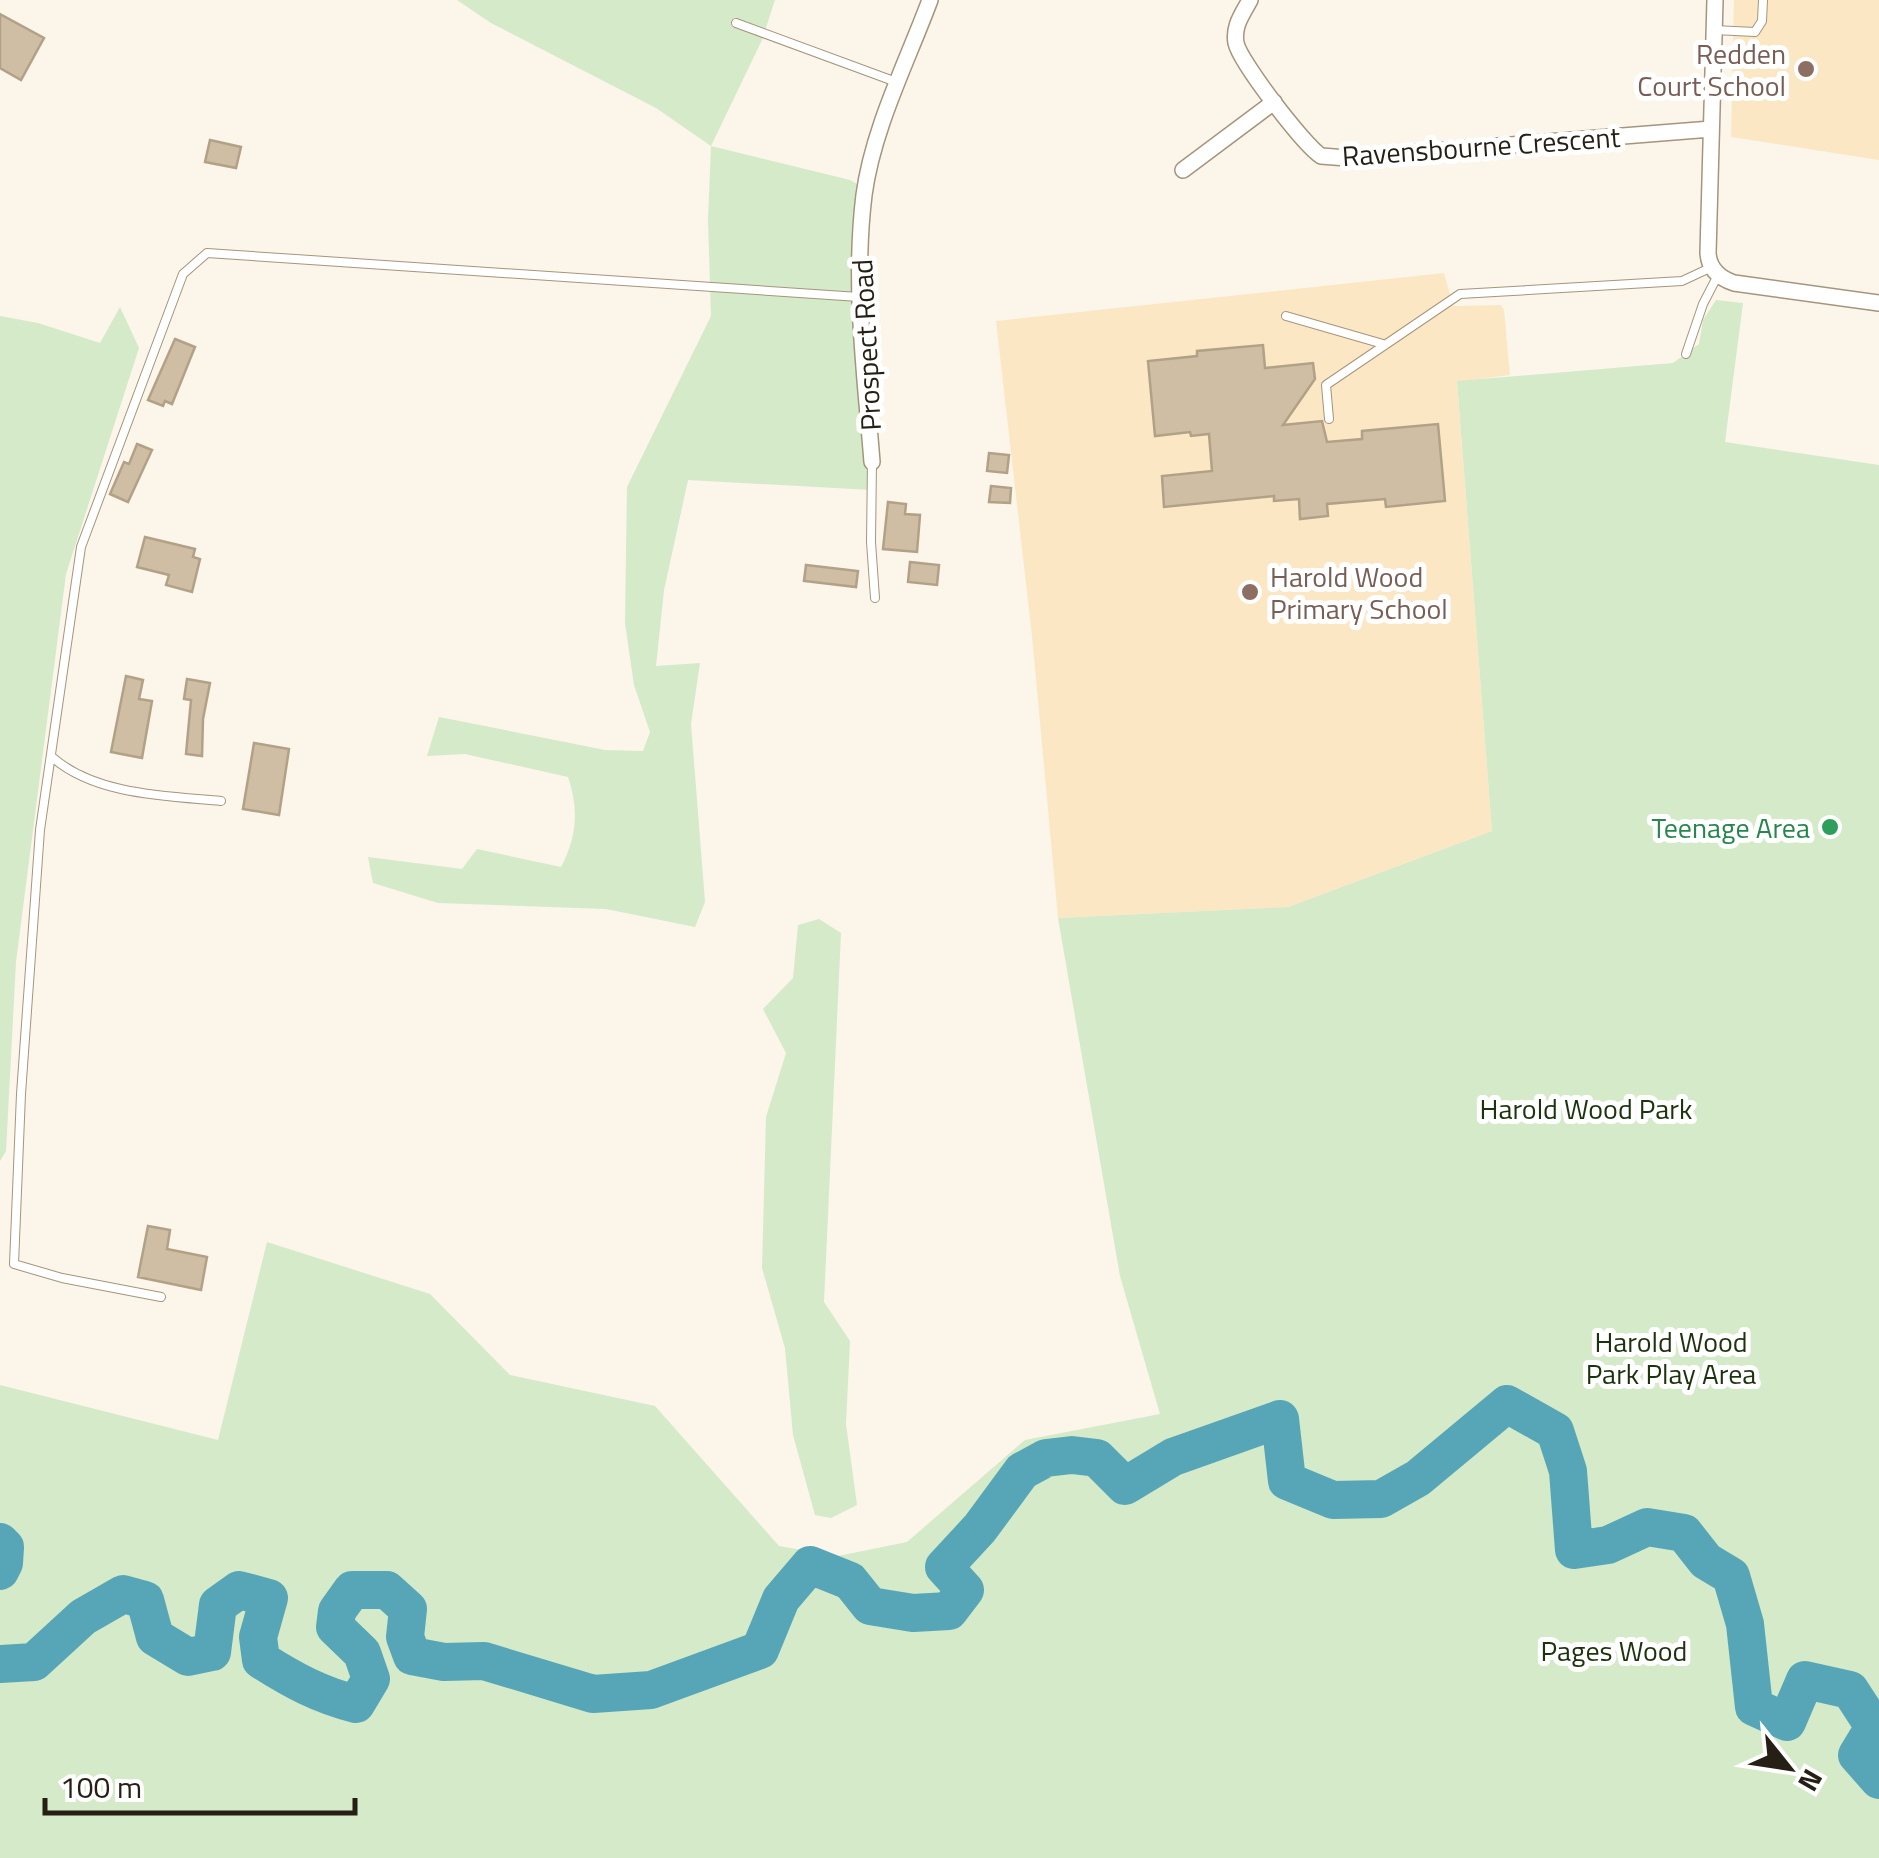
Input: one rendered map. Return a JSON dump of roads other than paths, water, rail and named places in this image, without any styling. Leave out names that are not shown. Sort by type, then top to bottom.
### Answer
[{"type":"street","name":"Prospect Road","points":[[872,462],[858,298],[865,192],[877,141],[930,0]]},
{"type":"street","name":"Ravensbourne Crescent","points":[[1250,0],[1235,26],[1236,47],[1315,152],[1333,159],[1711,130]]},
{"type":"street","points":[[1715,0],[1708,253],[1715,271],[1734,283],[1879,303]]},
{"type":"street","points":[[1183,170],[1274,102]]},
{"type":"lane","points":[[1714,30],[1755,32],[1762,21],[1763,0]]},
{"type":"lane","points":[[736,24],[899,83]]},
{"type":"lane","points":[[161,1298],[14,1264],[21,1094],[40,830],[81,547],[183,274],[207,253],[858,298]]},
{"type":"lane","points":[[1329,419],[1326,385],[1460,294],[1682,281],[1715,271]]},
{"type":"lane","points":[[1686,354],[1715,271]]},
{"type":"lane","points":[[1286,316],[1383,344]]},
{"type":"lane","points":[[872,462],[875,598]]},
{"type":"lane","points":[[52,757],[68,772],[86,779],[160,796],[222,801]]},
{"type":"waterway","points":[[0,1664],[34,1662],[83,1617],[123,1594],[145,1600],[155,1637],[188,1657],[212,1652],[218,1605],[239,1590],[269,1598],[258,1637],[261,1660],[307,1686],[356,1704],[371,1679],[362,1653],[335,1627],[337,1611],[352,1590],[387,1590],[408,1609],[405,1637],[412,1656],[444,1662],[484,1661],[593,1694],[651,1690],[760,1650],[781,1599],[810,1565],[850,1581],[870,1606],[913,1613],[949,1611],[965,1590],[944,1567],[980,1528],[1022,1471],[1046,1458],[1097,1458],[1125,1486],[1173,1457],[1280,1419],[1287,1481],[1333,1500],[1381,1499],[1418,1478],[1507,1404],[1555,1431],[1568,1471],[1574,1550],[1608,1545],[1647,1527],[1684,1533],[1706,1561],[1731,1576],[1745,1624],[1754,1707],[1787,1722],[1805,1680],[1850,1690],[1874,1727],[1857,1755],[1879,1780]]},
{"type":"waterway","points":[[0,1542],[5,1547],[0,1571]]},
{"type":"place","name":"Redden Court School","points":[[1806,69]]},
{"type":"place","name":"Harold Wood Primary School","points":[[1250,592]]},
{"type":"place","name":"Teenage Area","points":[[1830,827]]},
{"type":"park label","name":"Harold Wood Park","points":[[1586,1108]]},
{"type":"park label","name":"Harold Wood Park Play Area","points":[[1671,1357]]},
{"type":"park label","name":"Pages Wood","points":[[1614,1650]]}]
